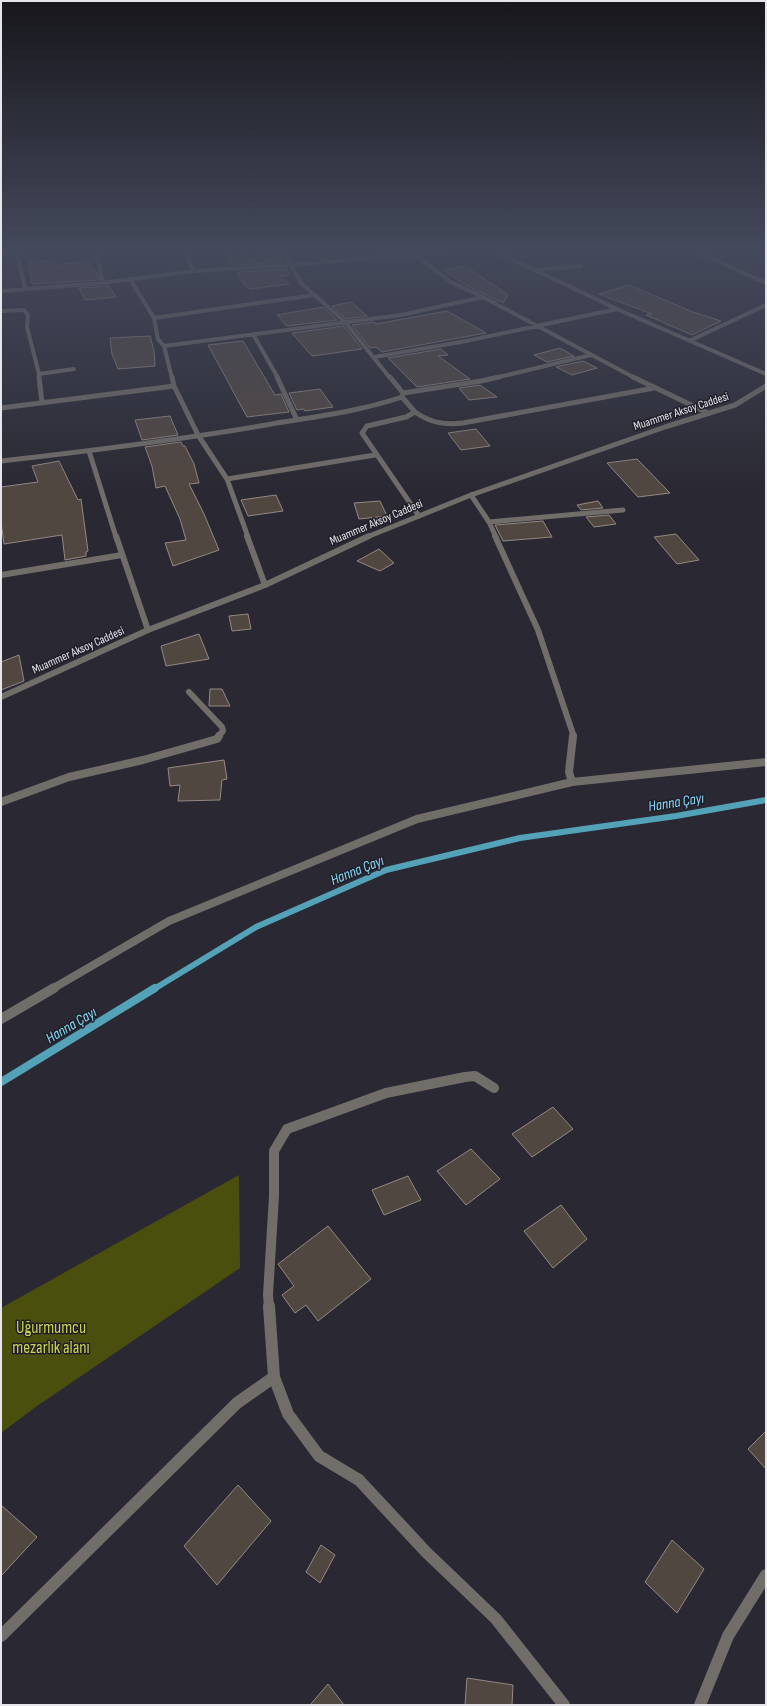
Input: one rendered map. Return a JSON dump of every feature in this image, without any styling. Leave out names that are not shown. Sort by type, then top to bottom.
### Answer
[{"type":"street","points":[[28,331],[39,374],[42,403]]},
{"type":"street","points":[[156,331],[158,339],[164,346],[174,386],[198,436],[227,479],[265,585]]},
{"type":"street","points":[[164,346],[280,331]]},
{"type":"street","points":[[352,331],[375,358],[415,412],[429,421],[444,424],[463,423],[654,388]]},
{"type":"street","points":[[375,358],[437,348],[521,331]]},
{"type":"street","points":[[546,331],[654,388],[708,414]]},
{"type":"street","points":[[669,331],[766,374]]},
{"type":"street","points":[[691,340],[711,331]]},
{"type":"street","points":[[254,334],[284,389],[297,420]]},
{"type":"street","points":[[1,461],[198,436],[297,420],[366,407],[403,395],[480,381],[591,355]]},
{"type":"street","points":[[39,374],[74,369]]},
{"type":"street","points":[[1,408],[174,386]]},
{"type":"street","name":"Muammer Aksoy Caddesi","points":[[1,697],[148,630],[265,585],[351,543],[470,495],[735,405],[766,386]]},
{"type":"street","points":[[415,412],[406,417],[367,426],[362,433],[419,516]]},
{"type":"street","points":[[89,451],[97,480],[148,630]]},
{"type":"street","points":[[227,479],[376,455]]},
{"type":"street","points":[[470,495],[489,522],[538,630],[573,734],[569,772],[572,782]]},
{"type":"street","points":[[489,522],[623,510]]},
{"type":"street","points":[[1,575],[122,555]]},
{"type":"street","points":[[1,802],[69,777],[143,760],[217,739],[223,731],[222,728],[189,692]]},
{"type":"street","points":[[1,1019],[169,921],[417,819],[572,782],[766,762]]},
{"type":"street","points":[[494,1088],[475,1076],[465,1077],[386,1093],[287,1129],[274,1151],[274,1196],[268,1295],[274,1377],[288,1414],[319,1456],[359,1480],[426,1552],[496,1619],[564,1705]]},
{"type":"street","points":[[1,1636],[237,1403],[274,1377]]},
{"type":"street","points":[[700,1705],[728,1636],[766,1575]]},
{"type":"green space","name":"Uğurmumcu mezarlık alanı","points":[[239,1175],[240,1268],[37,1406],[1,1433],[1,1308]]},
{"type":"building","points":[[310,331],[348,331],[362,349],[312,356],[292,333]]},
{"type":"building","points":[[356,331],[482,331],[486,333],[382,352],[376,347],[370,348]]},
{"type":"building","points":[[682,331],[701,331],[692,335]]},
{"type":"building","points":[[150,336],[154,351],[155,366],[118,369],[112,354],[110,338]]},
{"type":"building","points":[[243,341],[275,395],[281,394],[289,412],[247,417],[208,345]]},
{"type":"building","points":[[560,348],[574,356],[547,362],[534,355]]},
{"type":"building","points":[[441,349],[448,355],[438,356],[470,379],[417,387],[388,358]]},
{"type":"building","points":[[583,361],[597,368],[572,375],[556,367]]},
{"type":"building","points":[[480,385],[497,397],[469,400],[459,388]]},
{"type":"building","points":[[320,389],[333,407],[305,411],[304,409],[297,410],[289,393]]},
{"type":"building","points":[[170,416],[178,435],[142,440],[135,420]]},
{"type":"building","points":[[476,429],[490,446],[461,450],[448,433]]},
{"type":"building","points":[[181,442],[183,446],[185,446],[194,464],[199,483],[189,484],[204,514],[219,550],[173,566],[165,543],[186,540],[180,519],[165,486],[156,488],[152,466],[145,447]]},
{"type":"building","points":[[637,459],[670,493],[638,497],[607,463]]},
{"type":"building","points":[[59,461],[78,500],[81,499],[88,551],[86,552],[86,556],[65,560],[62,535],[4,544],[1,522],[1,487],[38,482],[32,466]]},
{"type":"building","points":[[276,495],[283,511],[248,516],[241,500]]},
{"type":"building","points":[[380,501],[387,516],[359,519],[354,503]]},
{"type":"building","points":[[598,501],[603,508],[581,510],[577,505]]},
{"type":"building","points":[[609,515],[616,524],[594,527],[586,517]]},
{"type":"building","points":[[543,521],[552,537],[503,541],[495,525]]},
{"type":"building","points":[[676,534],[699,560],[677,564],[654,537]]},
{"type":"building","points":[[379,549],[394,563],[380,571],[357,561]]},
{"type":"building","points":[[248,614],[251,629],[232,631],[229,616]]},
{"type":"building","points":[[199,634],[209,659],[166,666],[161,646]]},
{"type":"building","points":[[19,655],[24,681],[1,690],[1,662]]},
{"type":"building","points":[[210,689],[222,689],[230,706],[209,706]]},
{"type":"building","points":[[224,760],[227,779],[222,780],[220,800],[178,801],[180,785],[170,786],[168,768]]},
{"type":"building","points":[[553,1107],[573,1129],[532,1157],[512,1134]]},
{"type":"building","points":[[471,1149],[500,1179],[466,1205],[437,1171]]},
{"type":"building","points":[[408,1176],[421,1200],[384,1215],[372,1190]]},
{"type":"building","points":[[561,1205],[587,1239],[553,1268],[524,1231]]},
{"type":"building","points":[[328,1226],[371,1279],[318,1321],[306,1305],[295,1313],[282,1295],[294,1286],[278,1264]]},
{"type":"building","points":[[766,1431],[766,1469],[748,1449]]},
{"type":"building","points":[[238,1485],[271,1521],[217,1585],[184,1546]]},
{"type":"building","points":[[1,1505],[37,1537],[1,1576]]},
{"type":"building","points":[[672,1540],[704,1569],[677,1613],[645,1582]]},
{"type":"building","points":[[321,1545],[335,1555],[320,1583],[306,1572]]},
{"type":"building","points":[[467,1678],[513,1685],[512,1705],[465,1705]]},
{"type":"building","points":[[328,1684],[344,1705],[310,1705]]},
{"type":"waterway","name":"Hanna Çayı","points":[[154,989],[256,927],[386,870],[520,838],[676,816],[766,800]]},
{"type":"waterway","name":"Hanna Çayı","points":[[1,1082],[155,988]]}]
